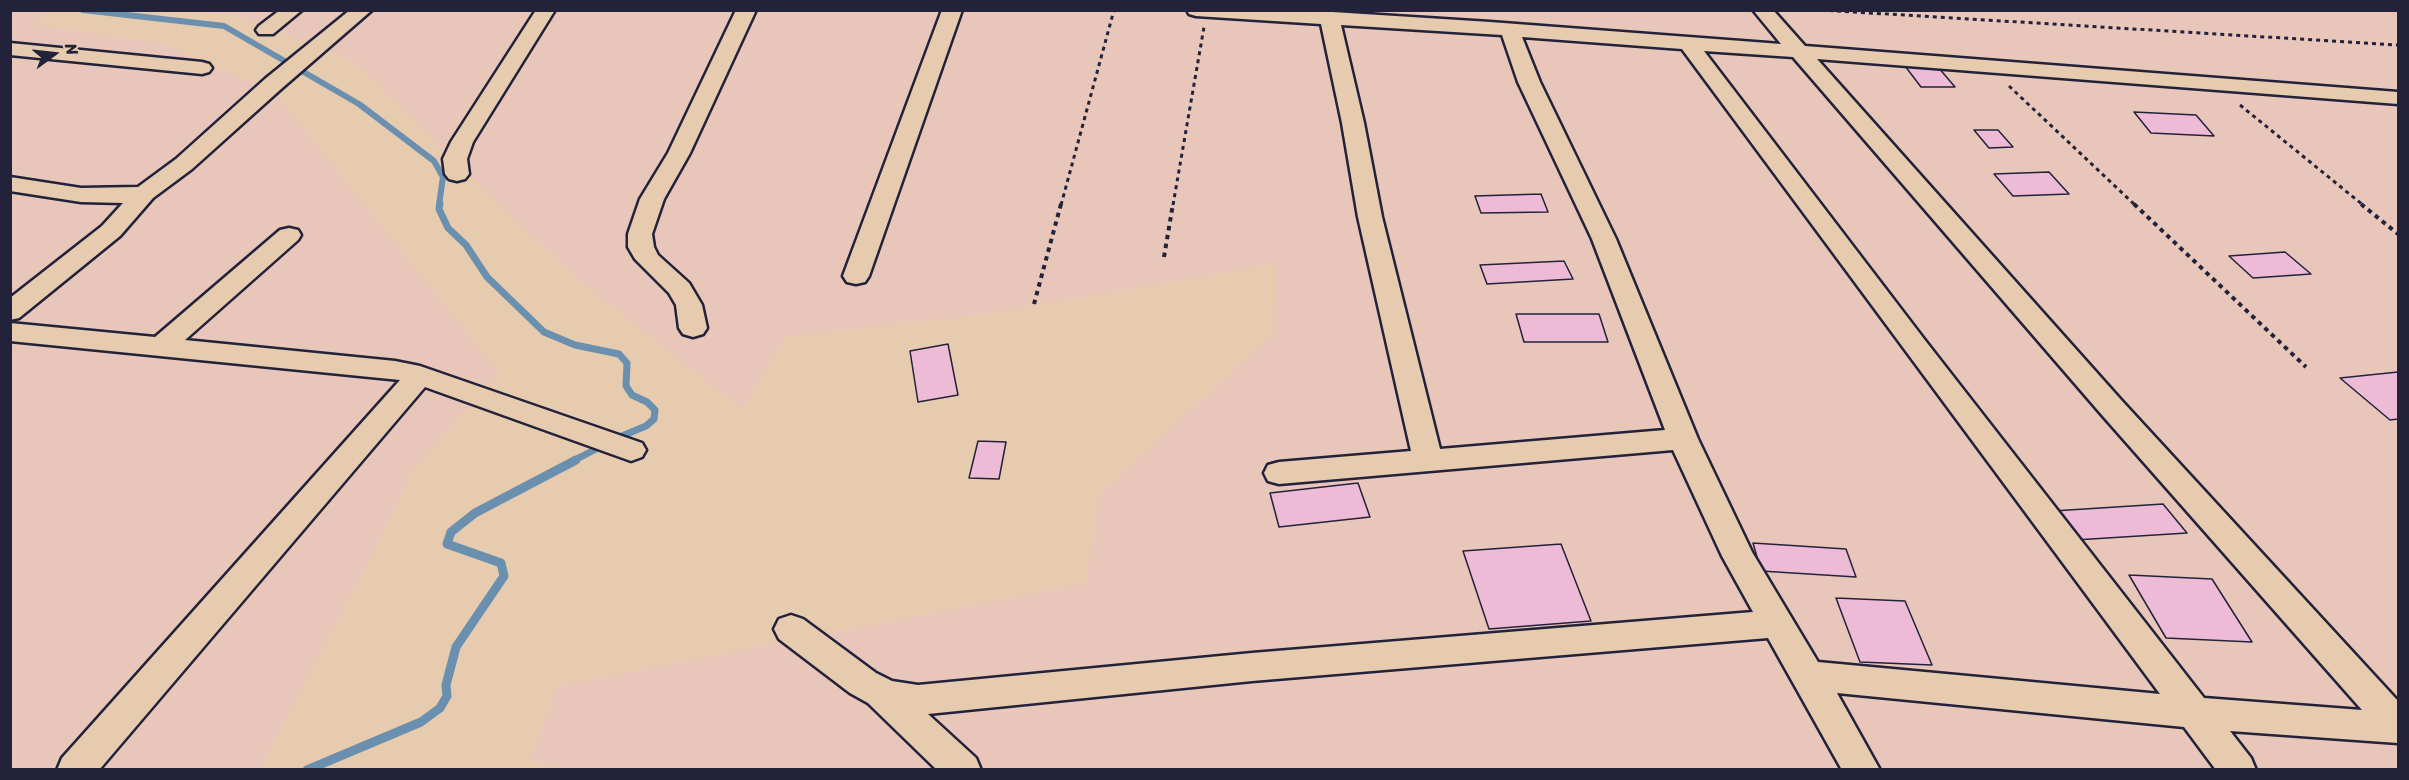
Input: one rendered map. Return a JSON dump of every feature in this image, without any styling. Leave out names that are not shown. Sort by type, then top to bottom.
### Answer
[{"type":"street","points":[[266,30],[294,10]]},
{"type":"street","points":[[10,312],[111,231],[145,193],[184,164],[273,84],[363,10]]},
{"type":"street","points":[[457,174],[455,159],[462,142],[546,10]]},
{"type":"street","points":[[693,328],[690,305],[680,289],[648,259],[641,247],[640,234],[652,199],[680,153],[746,10]]},
{"type":"street","points":[[856,276],[952,10]]},
{"type":"street","points":[[1196,10],[1330,19],[1495,23],[1688,43],[2398,98]]},
{"type":"street","points":[[1762,10],[2112,408],[2398,726]]},
{"type":"street","points":[[1330,19],[1372,228],[1428,459]]},
{"type":"street","points":[[1495,23],[1529,82],[1604,239],[1683,439],[1738,556],[1862,770]]},
{"type":"street","points":[[1688,43],[1914,345],[2238,770]]},
{"type":"street","points":[[10,49],[202,68]]},
{"type":"street","points":[[10,184],[81,195],[124,196],[145,193]]},
{"type":"street","points":[[162,346],[289,236]]},
{"type":"street","points":[[10,332],[395,370],[420,375],[631,450]]},
{"type":"street","points":[[75,770],[420,375]]},
{"type":"street","points":[[1279,473],[1683,439]]},
{"type":"street","points":[[881,693],[918,700],[961,697],[1252,667],[1777,624]]},
{"type":"street","points":[[791,629],[863,683],[881,693],[963,770]]},
{"type":"street","points":[[1808,676],[2196,713],[2398,726]]},
{"type":"path","points":[[1034,304],[1114,10]]},
{"type":"path","points":[[1821,10],[2398,45]]},
{"type":"path","points":[[1164,257],[1206,11]]},
{"type":"path","points":[[1987,65],[2306,367]]},
{"type":"path","points":[[2214,84],[2398,234]]},
{"type":"shaded area","points":[[10,11],[48,11],[37,25],[160,43],[275,92],[499,372],[413,471],[372,556],[260,769],[11,769]]},
{"type":"shaded area","points":[[169,11],[2398,11],[2398,769],[559,770],[530,760],[557,686],[1086,583],[1099,494],[1274,333],[1275,264],[985,314],[786,337],[742,410],[572,275],[353,61],[235,15]]},
{"type":"building","points":[[1905,66],[1938,67],[1955,87],[1921,87]]},
{"type":"building","points":[[2134,112],[2196,115],[2214,136],[2151,133]]},
{"type":"building","points":[[1974,130],[1998,130],[2013,147],[1989,148]]},
{"type":"building","points":[[2049,172],[2069,194],[2013,196],[1994,174]]},
{"type":"building","points":[[1541,194],[1548,212],[1481,213],[1475,196]]},
{"type":"building","points":[[2285,252],[2311,274],[2253,278],[2229,256]]},
{"type":"building","points":[[1564,261],[1573,279],[1487,284],[1480,265]]},
{"type":"building","points":[[1516,314],[1599,314],[1608,342],[1524,342]]},
{"type":"building","points":[[948,344],[958,395],[918,402],[910,351]]},
{"type":"building","points":[[2398,372],[2398,419],[2390,420],[2340,378]]},
{"type":"building","points":[[978,441],[1006,442],[999,479],[969,478]]},
{"type":"building","points":[[1358,483],[1370,517],[1279,527],[1270,493]]},
{"type":"building","points":[[2163,504],[2187,533],[2075,540],[2053,511]]},
{"type":"building","points":[[1753,543],[1846,549],[1856,577],[1761,571]]},
{"type":"building","points":[[1561,544],[1591,621],[1489,629],[1463,551]]},
{"type":"building","points":[[2129,575],[2212,579],[2252,642],[2166,638]]},
{"type":"building","points":[[1836,598],[1905,601],[1932,665],[1860,662]]},
{"type":"waterway","points":[[83,10],[224,26],[359,104],[434,161],[443,177],[439,205]]},
{"type":"waterway","points":[[440,204],[439,209],[448,228],[466,245],[487,277],[544,332],[575,345],[619,354],[627,363],[626,386],[632,395],[647,402],[655,410],[654,419],[646,426],[573,461]]},
{"type":"waterway","points":[[307,770],[421,722],[440,708],[447,696],[446,685],[456,647],[504,576],[501,563],[447,544],[451,532],[475,513],[576,460]]}]
